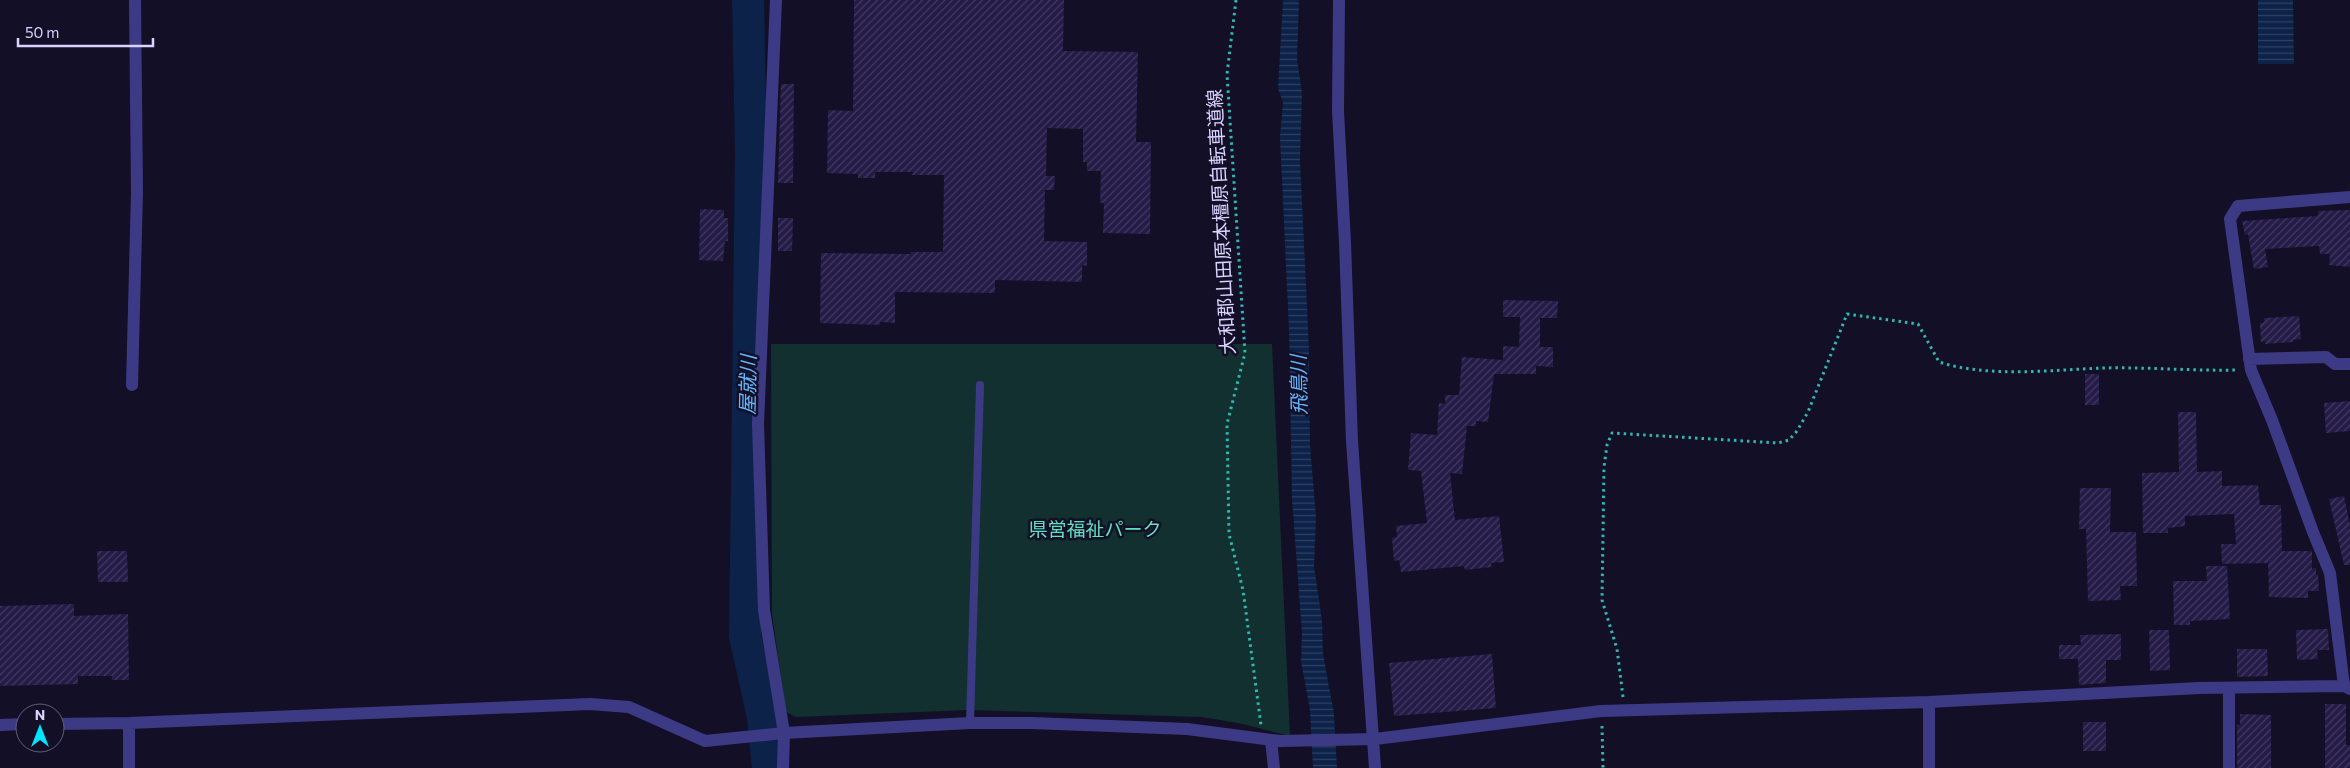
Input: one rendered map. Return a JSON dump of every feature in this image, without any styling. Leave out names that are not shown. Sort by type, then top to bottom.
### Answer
[{"type":"street","points":[[132,385],[137,192],[135,0]]},
{"type":"street","points":[[776,0],[758,424],[764,610],[783,768]]},
{"type":"street","points":[[1339,0],[1338,111],[1352,441],[1370,739],[1375,768]]},
{"type":"street","points":[[65,724],[129,723],[590,704],[629,707],[705,741],[780,733],[970,723],[1032,723],[1187,729],[1271,740],[1370,739],[1601,710],[1929,702],[2060,694],[2229,688],[2347,687],[2330,573],[2250,364],[2230,218],[2238,206],[2350,198]]},
{"type":"street","points":[[2250,364],[2326,357],[2335,364],[2350,364]]},
{"type":"street","points":[[2229,688],[2230,768]]},
{"type":"street","points":[[1929,702],[1929,768]]},
{"type":"street","points":[[129,723],[129,768]]},
{"type":"street","points":[[0,725],[15,724]]},
{"type":"street","points":[[1271,740],[1274,768]]},
{"type":"lane","points":[[970,723],[980,385]]},
{"type":"path","name":"大和郡山田原本橿原自転車道線","points":[[1236,0],[1227,74],[1246,353],[1227,424],[1229,534],[1243,590],[1271,740]]},
{"type":"path","points":[[1624,710],[1617,649],[1602,600],[1604,467],[1607,445],[1612,433],[1778,443],[1789,440],[1797,431],[1808,412],[1847,314],[1918,324],[1939,362],[1956,367],[2045,372],[2104,368],[2201,371],[2250,364]]},
{"type":"path","points":[[1601,710],[1603,768]]},
{"type":"green space","name":"県営福祉パーク","points":[[771,344],[1272,344],[1290,736],[1243,724],[1202,717],[969,710],[796,717],[786,712],[772,614]]},
{"type":"water","name":"飛鳥川","points":[[1283,0],[1299,0],[1297,59],[1302,93],[1300,160],[1309,349],[1310,445],[1316,517],[1314,566],[1322,621],[1323,654],[1334,714],[1337,768],[1313,768],[1310,710],[1301,661],[1302,633],[1292,499],[1289,330],[1280,137],[1283,103],[1278,88]]},
{"type":"water","points":[[2258,0],[2293,0],[2294,64],[2258,64]]},
{"type":"building","points":[[854,0],[1064,0],[1063,51],[1138,52],[1136,142],[1151,142],[1150,234],[1103,233],[1104,203],[1100,203],[1101,171],[1087,171],[1087,162],[1083,162],[1083,129],[1047,128],[1046,176],[1055,176],[1054,190],[1045,190],[1044,241],[1087,242],[1087,266],[1082,265],[1082,282],[995,280],[995,293],[895,292],[895,323],[880,322],[880,325],[820,323],[821,253],[911,254],[911,252],[943,252],[944,175],[912,175],[913,172],[875,172],[875,178],[858,178],[858,174],[827,173],[828,110],[853,111]]},
{"type":"building","points":[[781,84],[794,84],[793,183],[778,183]]},
{"type":"building","points":[[700,209],[724,210],[724,218],[728,218],[728,241],[725,241],[723,261],[699,260]]},
{"type":"building","points":[[2350,210],[2350,267],[2329,265],[2330,254],[2320,254],[2319,246],[2265,249],[2268,267],[2254,269],[2248,234],[2245,235],[2242,221],[2318,216],[2318,211]]},
{"type":"building","points":[[778,218],[793,218],[792,251],[778,251]]},
{"type":"building","points":[[1503,300],[1558,301],[1557,318],[1540,318],[1540,347],[1553,347],[1553,367],[1536,366],[1536,374],[1494,374],[1488,422],[1476,421],[1476,426],[1467,426],[1462,474],[1450,473],[1455,520],[1499,516],[1504,562],[1491,563],[1492,567],[1465,570],[1464,566],[1401,572],[1399,560],[1394,561],[1392,538],[1397,537],[1396,526],[1427,523],[1421,471],[1408,470],[1411,433],[1437,435],[1439,403],[1445,404],[1445,395],[1459,395],[1462,357],[1503,360],[1503,346],[1519,347],[1520,317],[1503,317]]},
{"type":"building","points":[[2299,316],[2301,339],[2293,340],[2293,342],[2265,344],[2265,341],[2261,342],[2260,323],[2264,322],[2264,318]]},
{"type":"building","points":[[2085,374],[2099,374],[2099,405],[2085,405]]},
{"type":"building","points":[[2350,401],[2350,431],[2326,433],[2324,403]]},
{"type":"building","points":[[2178,412],[2196,412],[2197,472],[2222,471],[2222,486],[2258,485],[2260,505],[2281,505],[2282,551],[2312,551],[2312,569],[2316,568],[2316,575],[2318,574],[2319,591],[2308,591],[2308,598],[2269,597],[2268,563],[2222,564],[2221,544],[2236,544],[2234,514],[2185,516],[2185,526],[2168,528],[2168,533],[2143,533],[2142,473],[2179,472]]},
{"type":"building","points":[[2080,488],[2111,488],[2110,532],[2136,532],[2137,586],[2120,586],[2121,600],[2088,601],[2086,529],[2079,529]]},
{"type":"building","points":[[2344,496],[2350,525],[2350,565],[2344,565],[2329,499]]},
{"type":"building","points":[[97,551],[127,551],[128,582],[98,582]]},
{"type":"building","points":[[2206,566],[2227,566],[2230,619],[2190,621],[2190,625],[2174,625],[2173,581],[2207,581]]},
{"type":"building","points":[[74,604],[74,616],[128,614],[129,680],[112,680],[112,676],[78,676],[78,684],[0,686],[0,606]]},
{"type":"building","points":[[2328,629],[2329,650],[2317,650],[2318,659],[2297,660],[2296,630]]},
{"type":"building","points":[[2149,630],[2169,630],[2170,670],[2150,671]]},
{"type":"building","points":[[2121,634],[2121,660],[2106,660],[2106,683],[2079,685],[2078,659],[2059,659],[2059,645],[2081,645],[2080,635]]},
{"type":"building","points":[[2237,649],[2267,649],[2268,676],[2237,677]]},
{"type":"building","points":[[1492,654],[1496,708],[1394,716],[1389,663]]},
{"type":"building","points":[[2325,704],[2346,704],[2346,745],[2350,745],[2350,768],[2325,768]]},
{"type":"building","points":[[2240,714],[2271,715],[2271,768],[2237,768],[2237,725],[2240,725]]},
{"type":"building","points":[[2083,722],[2106,722],[2106,751],[2083,751]]},
{"type":"waterway","name":"屋就川","points":[[748,0],[751,153],[745,636],[763,717],[768,768]]}]
